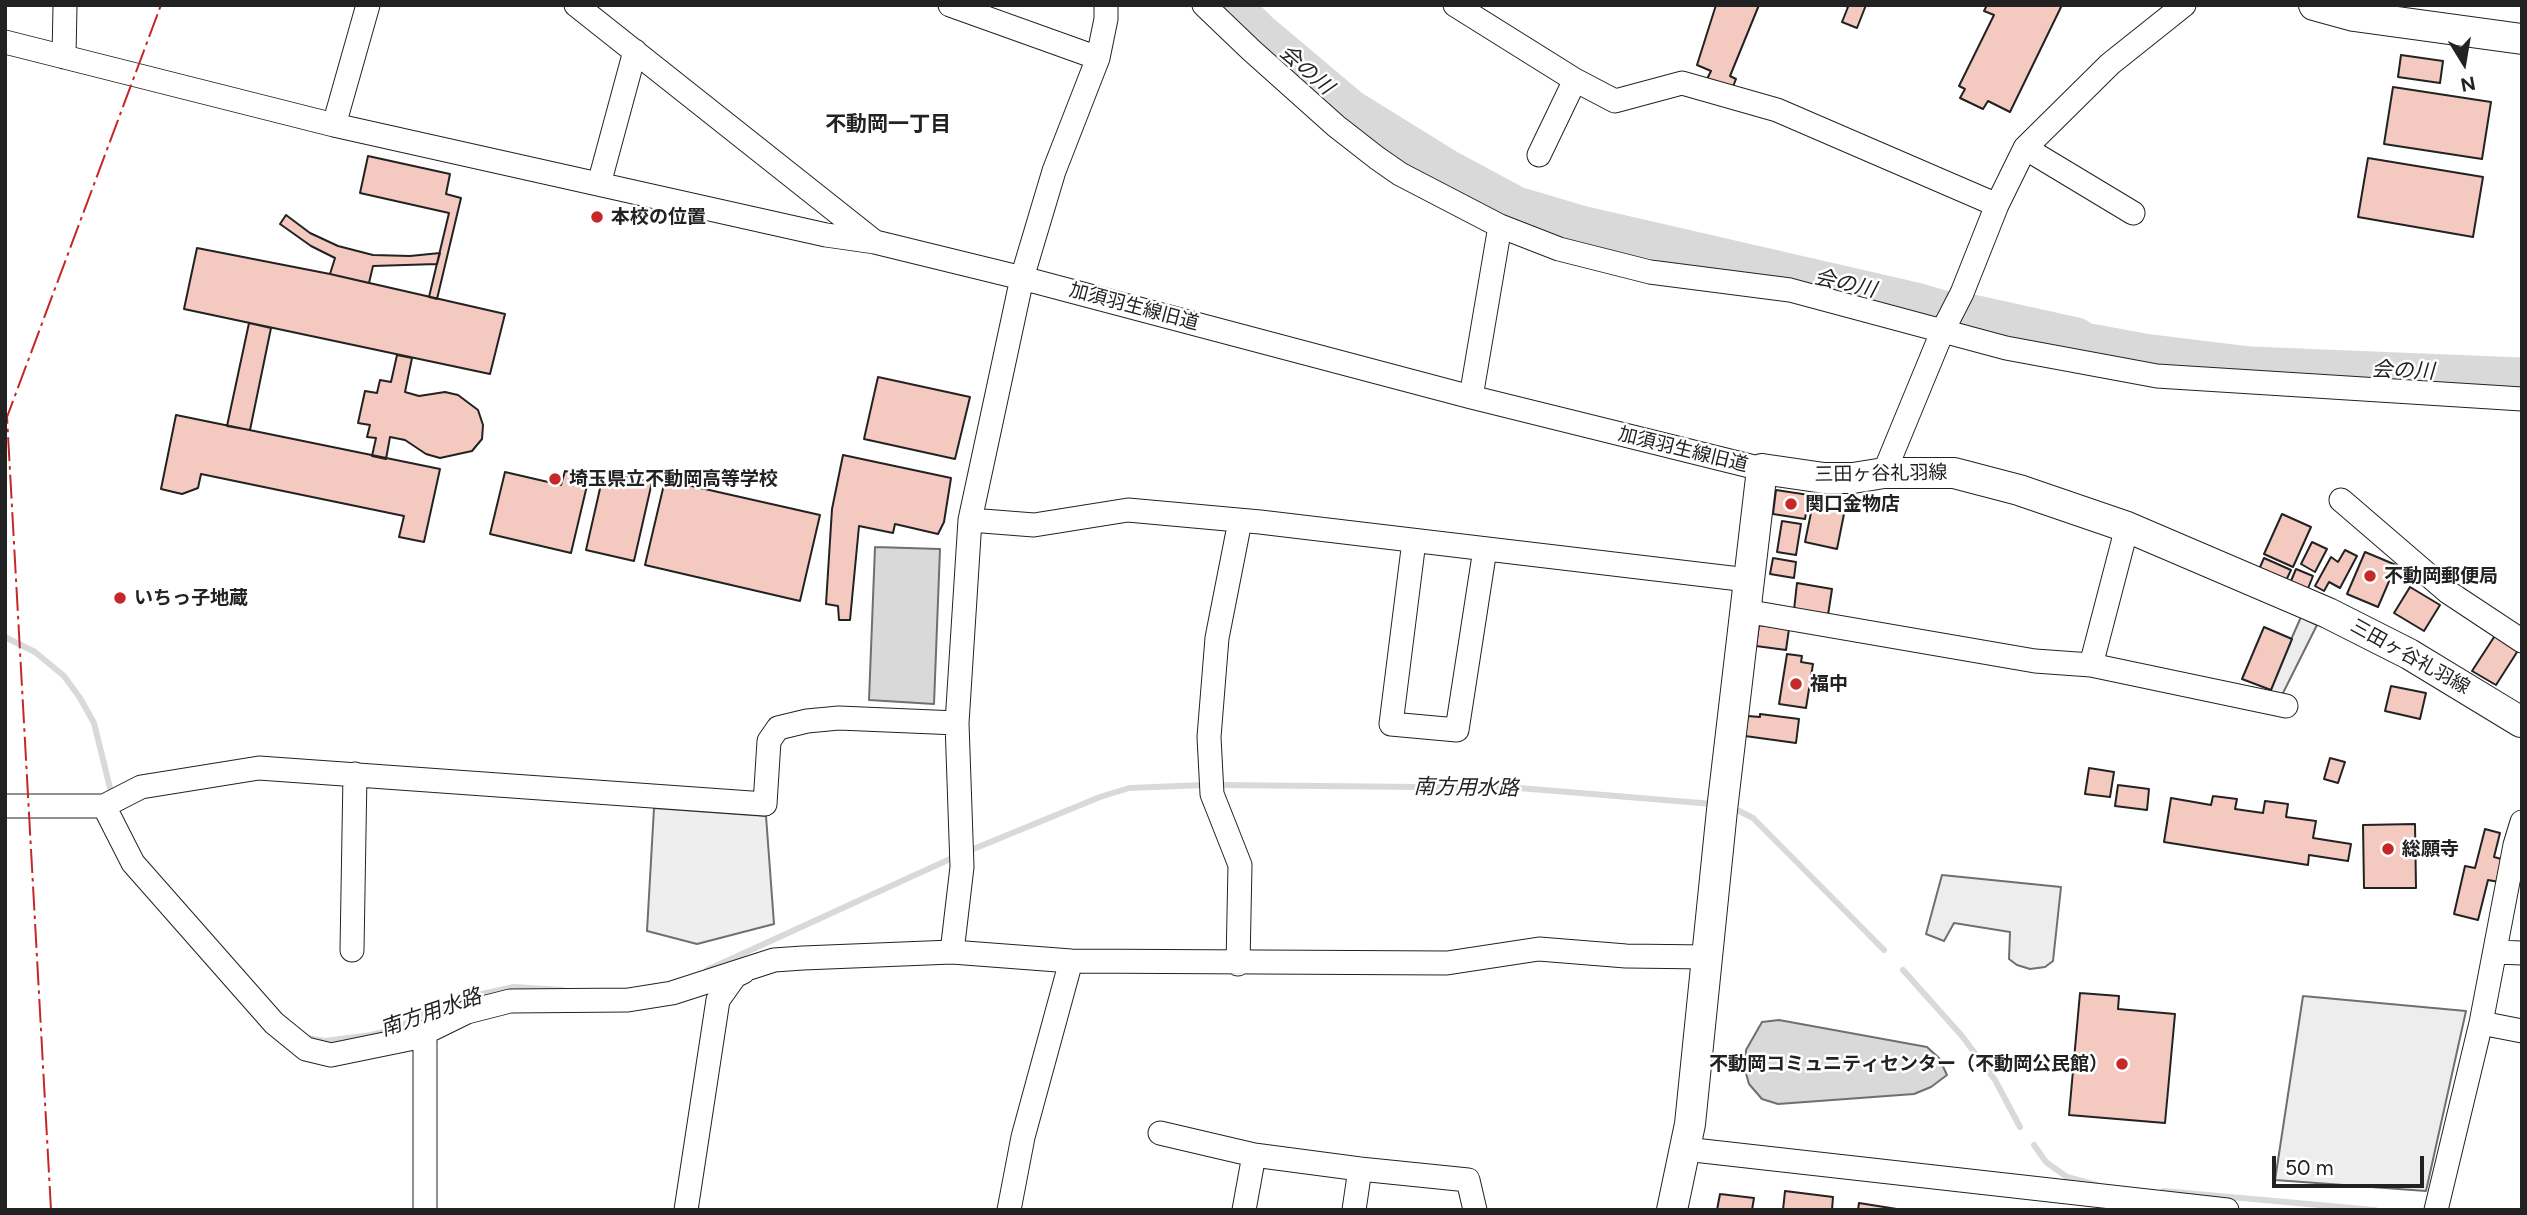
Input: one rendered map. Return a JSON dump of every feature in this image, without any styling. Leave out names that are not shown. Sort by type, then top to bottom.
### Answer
[{"type":"main road","points":[[2314,5],[2354,16],[2522,39]]},
{"type":"main road","points":[[1672,1210],[1685,1149],[1762,469]]},
{"type":"main road","name":"三田ヶ谷礼羽線","points":[[1762,469],[1824,478],[1853,478],[1884,472],[1954,473],[2019,490],[2127,527],[2328,613],[2409,654],[2521,722]]},
{"type":"street","points":[[64,57],[65,5]]},
{"type":"street","points":[[334,125],[368,5]]},
{"type":"street","name":"加須羽生線旧道","points":[[576,5],[876,242],[1023,278],[1471,397],[1762,469]]},
{"type":"street","points":[[950,5],[1098,58]]},
{"type":"street","points":[[952,952],[961,854],[957,723],[971,520],[1023,278],[1054,171],[1098,58],[1107,19],[1106,5]]},
{"type":"street","points":[[1204,5],[1251,50],[1377,158],[1400,174],[1500,226],[1559,249],[1650,272],[1790,290],[1949,317],[2006,348],[2157,376],[2522,399]]},
{"type":"street","points":[[1455,5],[1615,102],[1682,83],[1777,110],[1997,205]]},
{"type":"street","points":[[1884,472],[1997,205],[2025,148],[2110,64],[2184,5]]},
{"type":"street","points":[[5,42],[334,125],[825,235],[876,242]]},
{"type":"street","points":[[599,184],[635,51]]},
{"type":"street","points":[[1539,155],[1575,80]]},
{"type":"street","points":[[2025,148],[2133,213]]},
{"type":"street","points":[[1471,397],[1500,226]]},
{"type":"street","points":[[2341,500],[2448,592],[2522,641]]},
{"type":"street","points":[[971,520],[1034,525],[1128,510],[1240,520],[1748,580]]},
{"type":"street","points":[[1238,964],[1240,864],[1211,785],[1209,737],[1217,638],[1240,520]]},
{"type":"street","points":[[2091,665],[2127,527]]},
{"type":"street","points":[[1414,541],[1391,724],[1457,730],[1485,549]]},
{"type":"street","points":[[1745,611],[2035,661],[2091,665],[2286,706]]},
{"type":"street","points":[[5,806],[110,803],[141,787],[259,768],[765,804],[769,741],[778,728],[807,721],[839,718],[957,723]]},
{"type":"street","points":[[352,950],[355,774]]},
{"type":"street","points":[[110,803],[133,863],[274,1023],[306,1049],[331,1055],[414,1038],[467,1012],[510,1001],[628,1000],[671,993],[774,960],[952,952],[1071,961],[1238,964],[1447,963],[1539,949],[1626,956],[1708,957]]},
{"type":"street","points":[[2436,1208],[2481,1023],[2515,845],[2522,822]]},
{"type":"street","points":[[2495,952],[2522,953]]},
{"type":"street","points":[[1009,1210],[1023,1137],[1071,961]]},
{"type":"street","points":[[686,1210],[718,1000],[735,976],[755,965]]},
{"type":"street","points":[[2481,1023],[2522,1031]]},
{"type":"street","points":[[425,1032],[425,1210]]},
{"type":"street","points":[[1160,1133],[1254,1155],[1468,1180],[1475,1210]]},
{"type":"street","points":[[1685,1149],[2227,1210]]},
{"type":"street","points":[[1244,1210],[1254,1155]]},
{"type":"street","points":[[1354,1210],[1360,1169]]},
{"type":"shaded area","points":[[875,547],[940,549],[934,704],[869,700]]},
{"type":"shaded area","points":[[2301,617],[2317,625],[2281,697],[2267,694]]},
{"type":"shaded area","points":[[654,808],[766,816],[774,924],[697,944],[647,931]]},
{"type":"shaded area","points":[[1942,875],[2061,887],[2053,961],[2045,967],[2030,969],[2017,965],[2009,959],[2010,932],[1954,923],[1944,941],[1926,934]]},
{"type":"shaded area","points":[[2303,996],[2466,1011],[2426,1191],[2275,1180]]},
{"type":"shaded area","points":[[1779,1020],[1927,1047],[1939,1058],[1947,1075],[1931,1087],[1914,1094],[1778,1104],[1762,1099],[1749,1084],[1745,1070],[1746,1050],[1762,1022]]},
{"type":"building","points":[[1716,5],[1759,5],[1730,76],[1736,79],[1732,89],[1707,79],[1711,71],[1697,65]]},
{"type":"building","points":[[1844,5],[1866,5],[1857,28],[1842,22],[1848,7]]},
{"type":"building","points":[[1987,5],[2062,5],[2010,112],[1988,101],[1983,109],[1960,98],[1965,89],[1959,86],[1994,15],[1984,11]]},
{"type":"building","points":[[2401,55],[2443,61],[2440,83],[2398,77]]},
{"type":"building","points":[[2393,87],[2491,102],[2482,159],[2384,144]]},
{"type":"building","points":[[368,156],[450,174],[446,194],[461,198],[437,299],[429,297],[449,213],[360,193]]},
{"type":"building","points":[[2368,158],[2483,177],[2473,237],[2358,217]]},
{"type":"building","points":[[286,215],[310,233],[338,246],[373,255],[410,256],[440,253],[437,264],[373,266],[369,283],[330,274],[335,258],[311,246],[280,224]]},
{"type":"building","points":[[197,248],[330,274],[505,314],[490,374],[184,309]]},
{"type":"building","points":[[249,323],[271,328],[250,430],[227,426]]},
{"type":"building","points":[[397,355],[412,358],[405,392],[419,396],[445,392],[458,395],[478,410],[483,425],[482,439],[472,451],[440,458],[426,454],[405,440],[390,437],[386,459],[372,456],[376,438],[367,437],[370,425],[358,423],[365,391],[377,393],[380,380],[391,382]]},
{"type":"building","points":[[878,377],[970,397],[955,459],[864,439]]},
{"type":"building","points":[[176,415],[440,469],[424,542],[399,537],[404,516],[201,474],[198,488],[182,494],[161,489]]},
{"type":"building","points":[[843,455],[951,478],[944,522],[938,534],[895,524],[893,533],[859,526],[850,620],[839,620],[838,606],[826,604],[832,509]]},
{"type":"building","points":[[565,471],[589,477],[571,553],[490,534],[505,472],[561,485]]},
{"type":"building","points":[[604,471],[652,482],[634,561],[586,550]]},
{"type":"building","points":[[665,480],[820,515],[800,601],[645,565]]},
{"type":"building","name":"関口金物店","points":[[1776,490],[1809,495],[1805,519],[1773,514]]},
{"type":"building","points":[[1813,503],[1845,509],[1837,549],[1805,542]]},
{"type":"building","points":[[2282,514],[2311,527],[2293,567],[2264,554]]},
{"type":"building","points":[[1782,521],[1801,524],[1796,555],[1777,552]]},
{"type":"building","points":[[2312,542],[2327,549],[2315,572],[2301,564]]},
{"type":"building","points":[[2345,550],[2357,556],[2340,588],[2329,582],[2324,591],[2315,586],[2331,557],[2338,562]]},
{"type":"building","points":[[2365,552],[2396,565],[2378,607],[2347,594]]},
{"type":"building","points":[[1773,558],[1796,562],[1794,578],[1770,574]]},
{"type":"building","points":[[2264,558],[2291,570],[2284,585],[2257,574]]},
{"type":"building","points":[[2296,569],[2313,576],[2305,596],[2288,588]]},
{"type":"building","points":[[1797,583],[1832,589],[1828,615],[1794,610]]},
{"type":"building","points":[[2410,587],[2440,605],[2424,631],[2394,613]]},
{"type":"building","points":[[1759,625],[1789,629],[1786,650],[1756,646]]},
{"type":"building","points":[[2264,627],[2292,639],[2271,690],[2242,679]]},
{"type":"building","points":[[2496,634],[2519,649],[2496,685],[2472,671]]},
{"type":"building","name":"福中","points":[[1787,654],[1802,656],[1801,662],[1813,664],[1806,708],[1779,704]]},
{"type":"building","points":[[2391,686],[2426,693],[2420,719],[2385,711]]},
{"type":"building","points":[[1760,714],[1799,719],[1796,743],[1745,736],[1748,716],[1760,717]]},
{"type":"building","points":[[2330,758],[2345,762],[2338,783],[2324,779]]},
{"type":"building","points":[[2089,768],[2114,772],[2110,797],[2085,794]]},
{"type":"building","points":[[2118,785],[2149,789],[2147,810],[2115,806]]},
{"type":"building","points":[[2213,796],[2237,799],[2235,809],[2263,813],[2265,801],[2288,804],[2286,817],[2316,821],[2313,838],[2351,844],[2348,861],[2309,855],[2308,865],[2164,842],[2171,798],[2211,805]]},
{"type":"building","points":[[2415,824],[2416,888],[2364,888],[2363,825]]},
{"type":"building","points":[[2485,829],[2500,833],[2494,857],[2505,860],[2499,882],[2488,880],[2478,920],[2454,914],[2465,866],[2475,868]]},
{"type":"building","name":"不動岡コミュニティセンター（不動岡公民館）","points":[[2080,993],[2119,996],[2118,1009],[2175,1014],[2165,1123],[2069,1115]]},
{"type":"building","points":[[1785,1191],[1833,1197],[1832,1210],[1783,1210]]},
{"type":"building","points":[[1720,1194],[1754,1198],[1752,1210],[1717,1210]]},
{"type":"building","points":[[1859,1203],[1903,1210],[1858,1210]]},
{"type":"waterway","name":"会の川","points":[[1233,5],[1351,108],[1448,168],[1517,205],[1581,224],[1947,310],[1959,310],[2077,336],[2084,341],[2144,352],[2250,365],[2522,376]]},
{"type":"waterway","name":"南方用水路","points":[[5,637],[35,652],[64,676],[80,698],[94,723],[111,792]]},
{"type":"waterway","name":"南方用水路","points":[[971,850],[1100,797],[1129,788],[1204,785]]},
{"type":"waterway","name":"南方用水路","points":[[1219,785],[1519,788],[1713,804]]},
{"type":"waterway","name":"南方用水路","points":[[1735,809],[1753,818],[1884,950]]},
{"type":"waterway","name":"南方用水路","points":[[707,970],[950,859]]},
{"type":"waterway","name":"南方用水路","points":[[1903,970],[1962,1036],[1995,1080],[2020,1127]]},
{"type":"waterway","name":"南方用水路","points":[[307,1038],[325,1041],[396,1029],[427,1011],[463,998],[514,987],[563,990]]},
{"type":"waterway","name":"南方用水路","points":[[2034,1145],[2046,1162],[2067,1177],[2097,1185]]},
{"type":"waterway","name":"南方用水路","points":[[2163,1191],[2375,1210]]},
{"type":"power","points":[[51,1210],[7,417],[161,5]]},
{"type":"place","name":"本校の位置","points":[[597,217]]},
{"type":"place","name":"埼玉県立不動岡高等学校","points":[[555,479]]},
{"type":"place","name":"関口金物店","points":[[1791,504]]},
{"type":"place","name":"不動岡郵便局","points":[[2370,576]]},
{"type":"place","name":"いちっ子地蔵","points":[[120,598]]},
{"type":"place","name":"福中","points":[[1796,684]]},
{"type":"place","name":"総願寺","points":[[2388,849]]},
{"type":"place","name":"不動岡コミュニティセンター（不動岡公民館）","points":[[2122,1064]]},
{"type":"district","name":"不動岡一丁目","points":[[888,125]]}]
